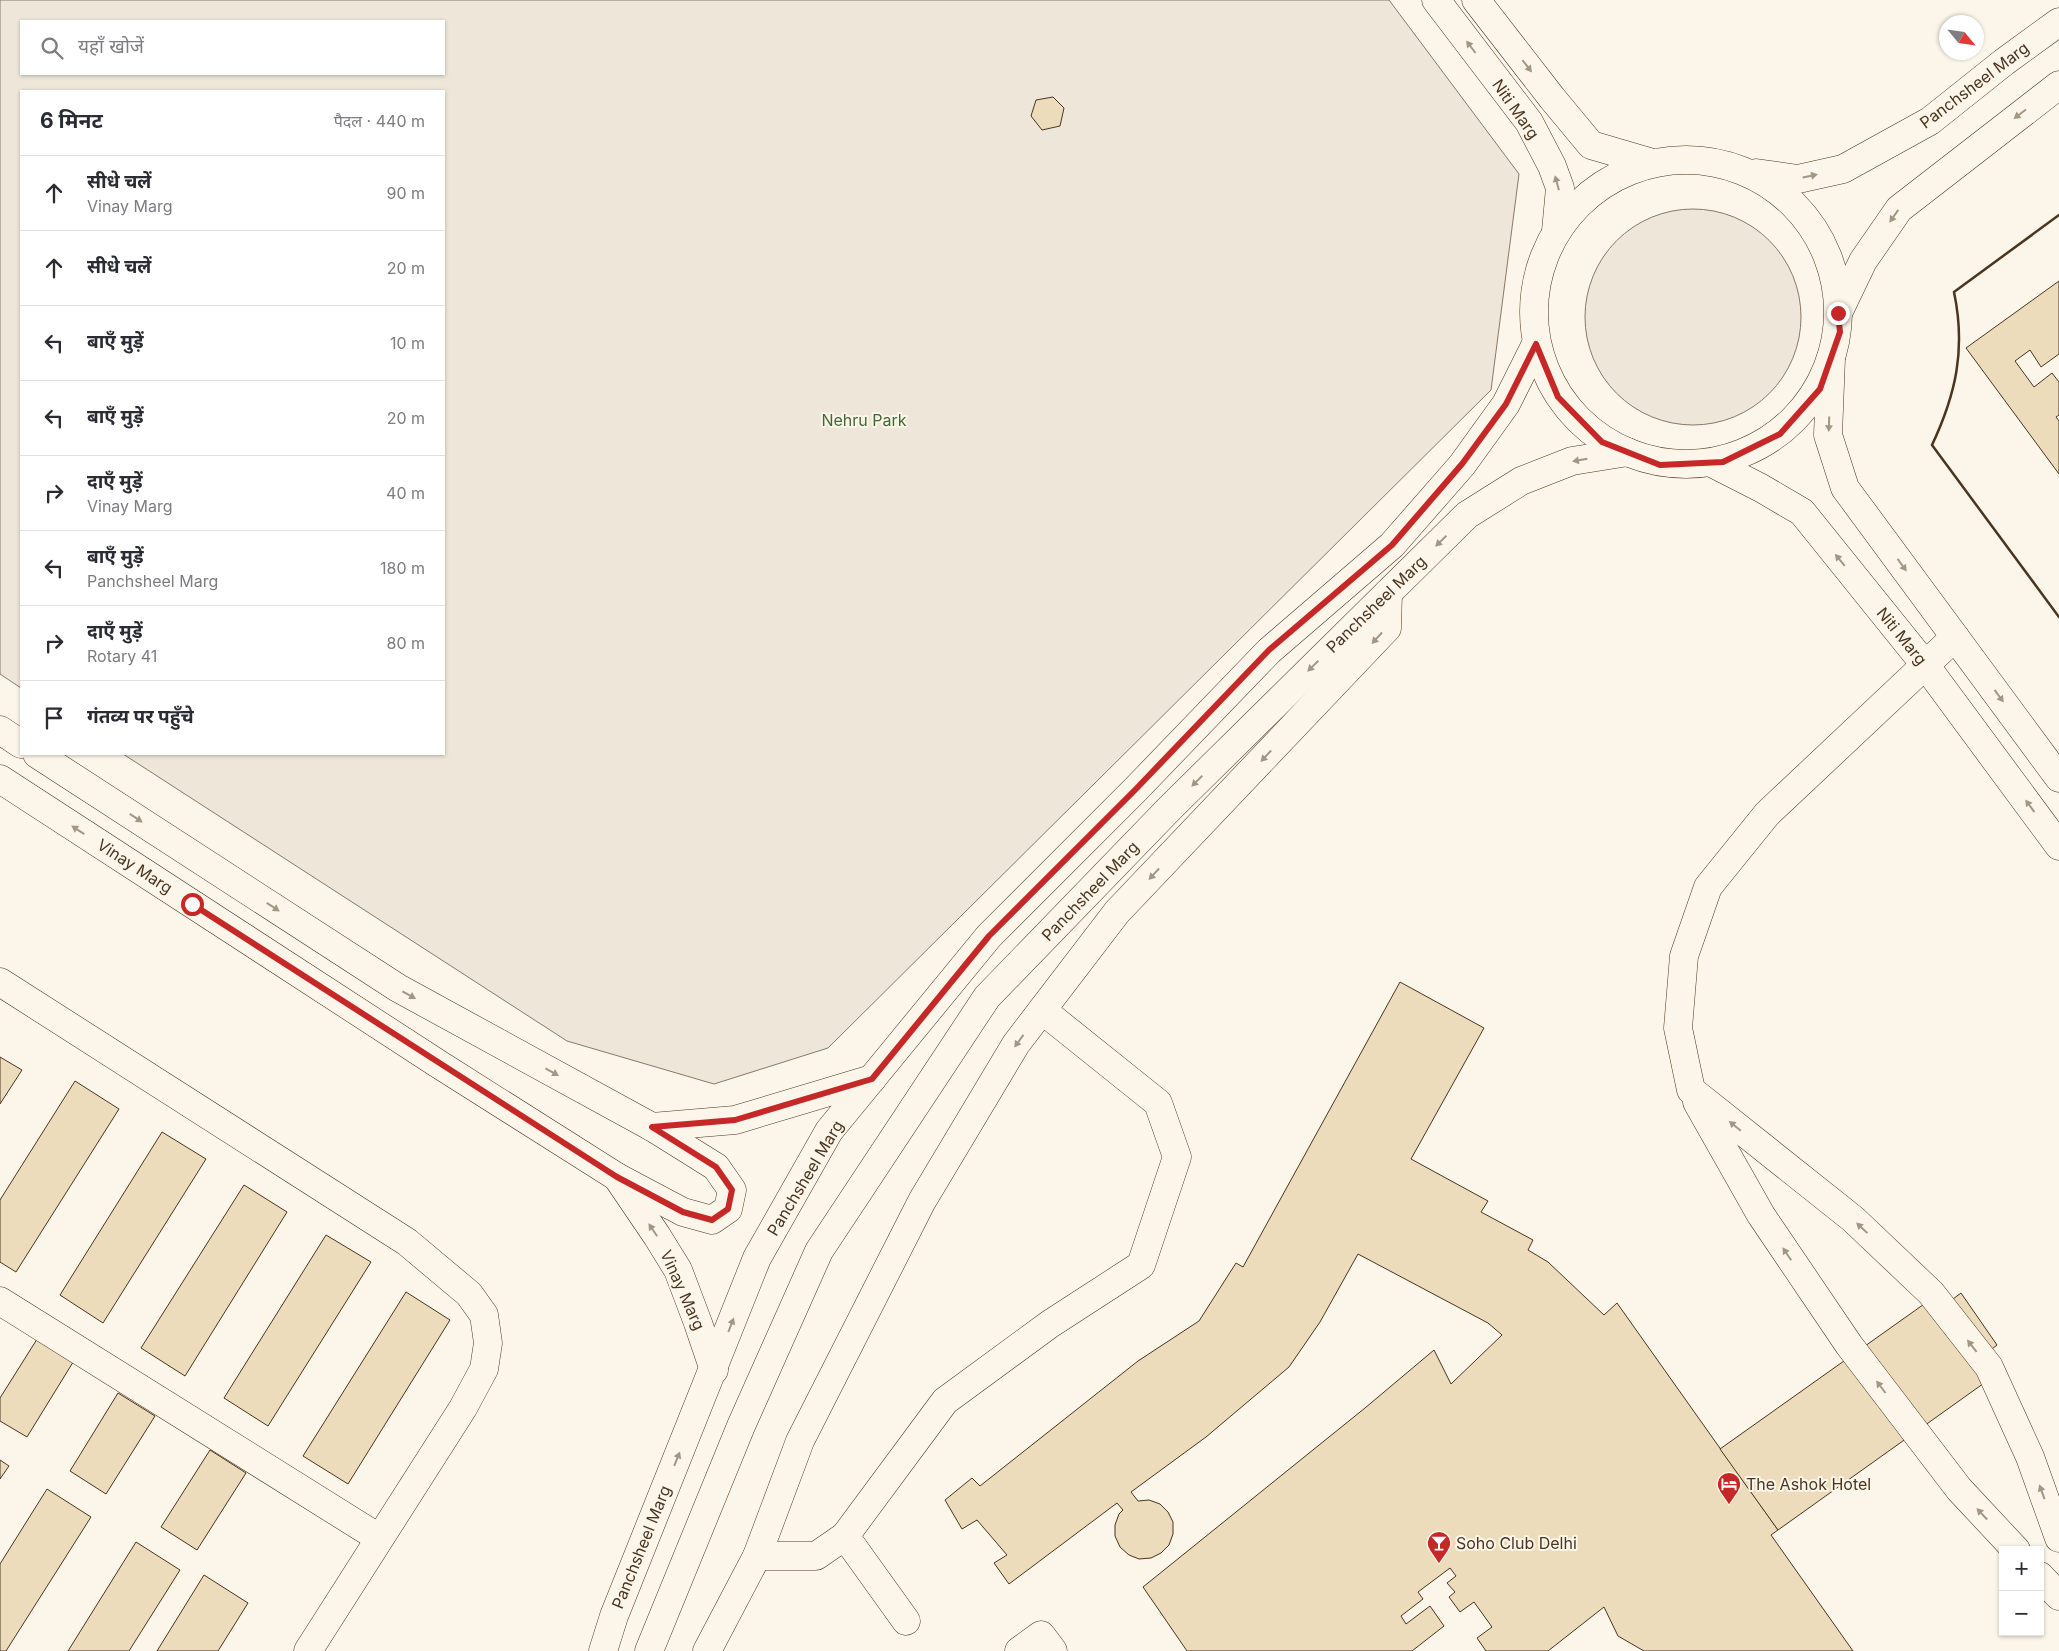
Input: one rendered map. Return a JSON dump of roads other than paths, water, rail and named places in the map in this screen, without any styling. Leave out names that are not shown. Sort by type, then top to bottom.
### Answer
[{"type":"main road","name":"Niti Marg","points":[[1436,0],[1529,122],[1560,188],[1556,231]]},
{"type":"main road","name":"Niti Marg","points":[[1476,0],[1591,145],[1649,162]]},
{"type":"main road","name":"Panchsheel Marg","points":[[1744,172],[1798,179],[1844,169],[1930,121],[2004,62],[2059,22]]},
{"type":"main road","points":[[1838,313],[1863,261],[1899,209],[2059,84]]},
{"type":"main road","points":[[1709,159],[1765,179],[1810,219],[1836,273],[1840,332],[1820,389],[1780,434],[1723,462],[1660,465],[1602,442],[1558,397],[1536,344],[1535,285],[1556,231],[1595,188],[1649,162],[1709,159]]},
{"type":"main road","name":"Panchsheel Marg","points":[[602,1651],[614,1616],[714,1370],[757,1258],[829,1131],[989,936],[1135,790],[1269,650],[1392,545],[1462,464],[1506,404],[1536,344]]},
{"type":"main road","points":[[1831,358],[1828,435],[1845,488],[1955,637],[2054,765]]},
{"type":"main road","name":"Panchsheel Marg","points":[[649,1651],[741,1426],[819,1251],[987,997],[1170,808],[1467,515],[1521,481],[1572,461],[1628,452]]},
{"type":"main road","name":"Niti Marg","points":[[1712,463],[1802,512],[1926,666],[2059,846]]},
{"type":"main road","points":[[707,1651],[757,1556],[800,1441],[922,1201],[1016,1044],[1117,912],[1387,628],[1388,593]]},
{"type":"main road","points":[[1955,637],[1767,814],[1708,887],[1684,956],[1678,1028],[1691,1090],[1761,1215],[1849,1345],[1959,1490],[2012,1546]]},
{"type":"main road","points":[[0,730],[20,743]]},
{"type":"main road","points":[[38,755],[398,988],[652,1127],[716,1167],[732,1190],[728,1209],[712,1220],[683,1212],[617,1177]]},
{"type":"main road","name":"Vinay Marg","points":[[0,779],[440,1065],[617,1177],[658,1236],[678,1270],[714,1370]]},
{"type":"main road","points":[[0,982],[407,1242],[469,1294],[484,1315],[488,1343],[484,1369],[463,1408],[308,1651]]},
{"type":"main road","points":[[757,1556],[816,1556],[845,1536],[945,1401],[1050,1324],[1142,1266],[1177,1157],[1158,1103],[1042,1010]]},
{"type":"main road","points":[[652,1127],[735,1120],[872,1079]]},
{"type":"main road","points":[[1691,1090],[1853,1219],[1931,1293],[1989,1367],[2030,1457],[2059,1538]]},
{"type":"main road","points":[[0,1301],[379,1538]]},
{"type":"main road","points":[[845,1536],[906,1621]]},
{"type":"main road","points":[[2044,1580],[2059,1596]]},
{"type":"main road","points":[[1019,1651],[1041,1635],[1053,1651]]},
{"type":"place","name":"The Ashok Hotel","points":[[1729,1505]]},
{"type":"place","name":"Soho Club Delhi","points":[[1439,1564]]},
{"type":"park label","name":"Nehru Park","points":[[864,420]]}]
